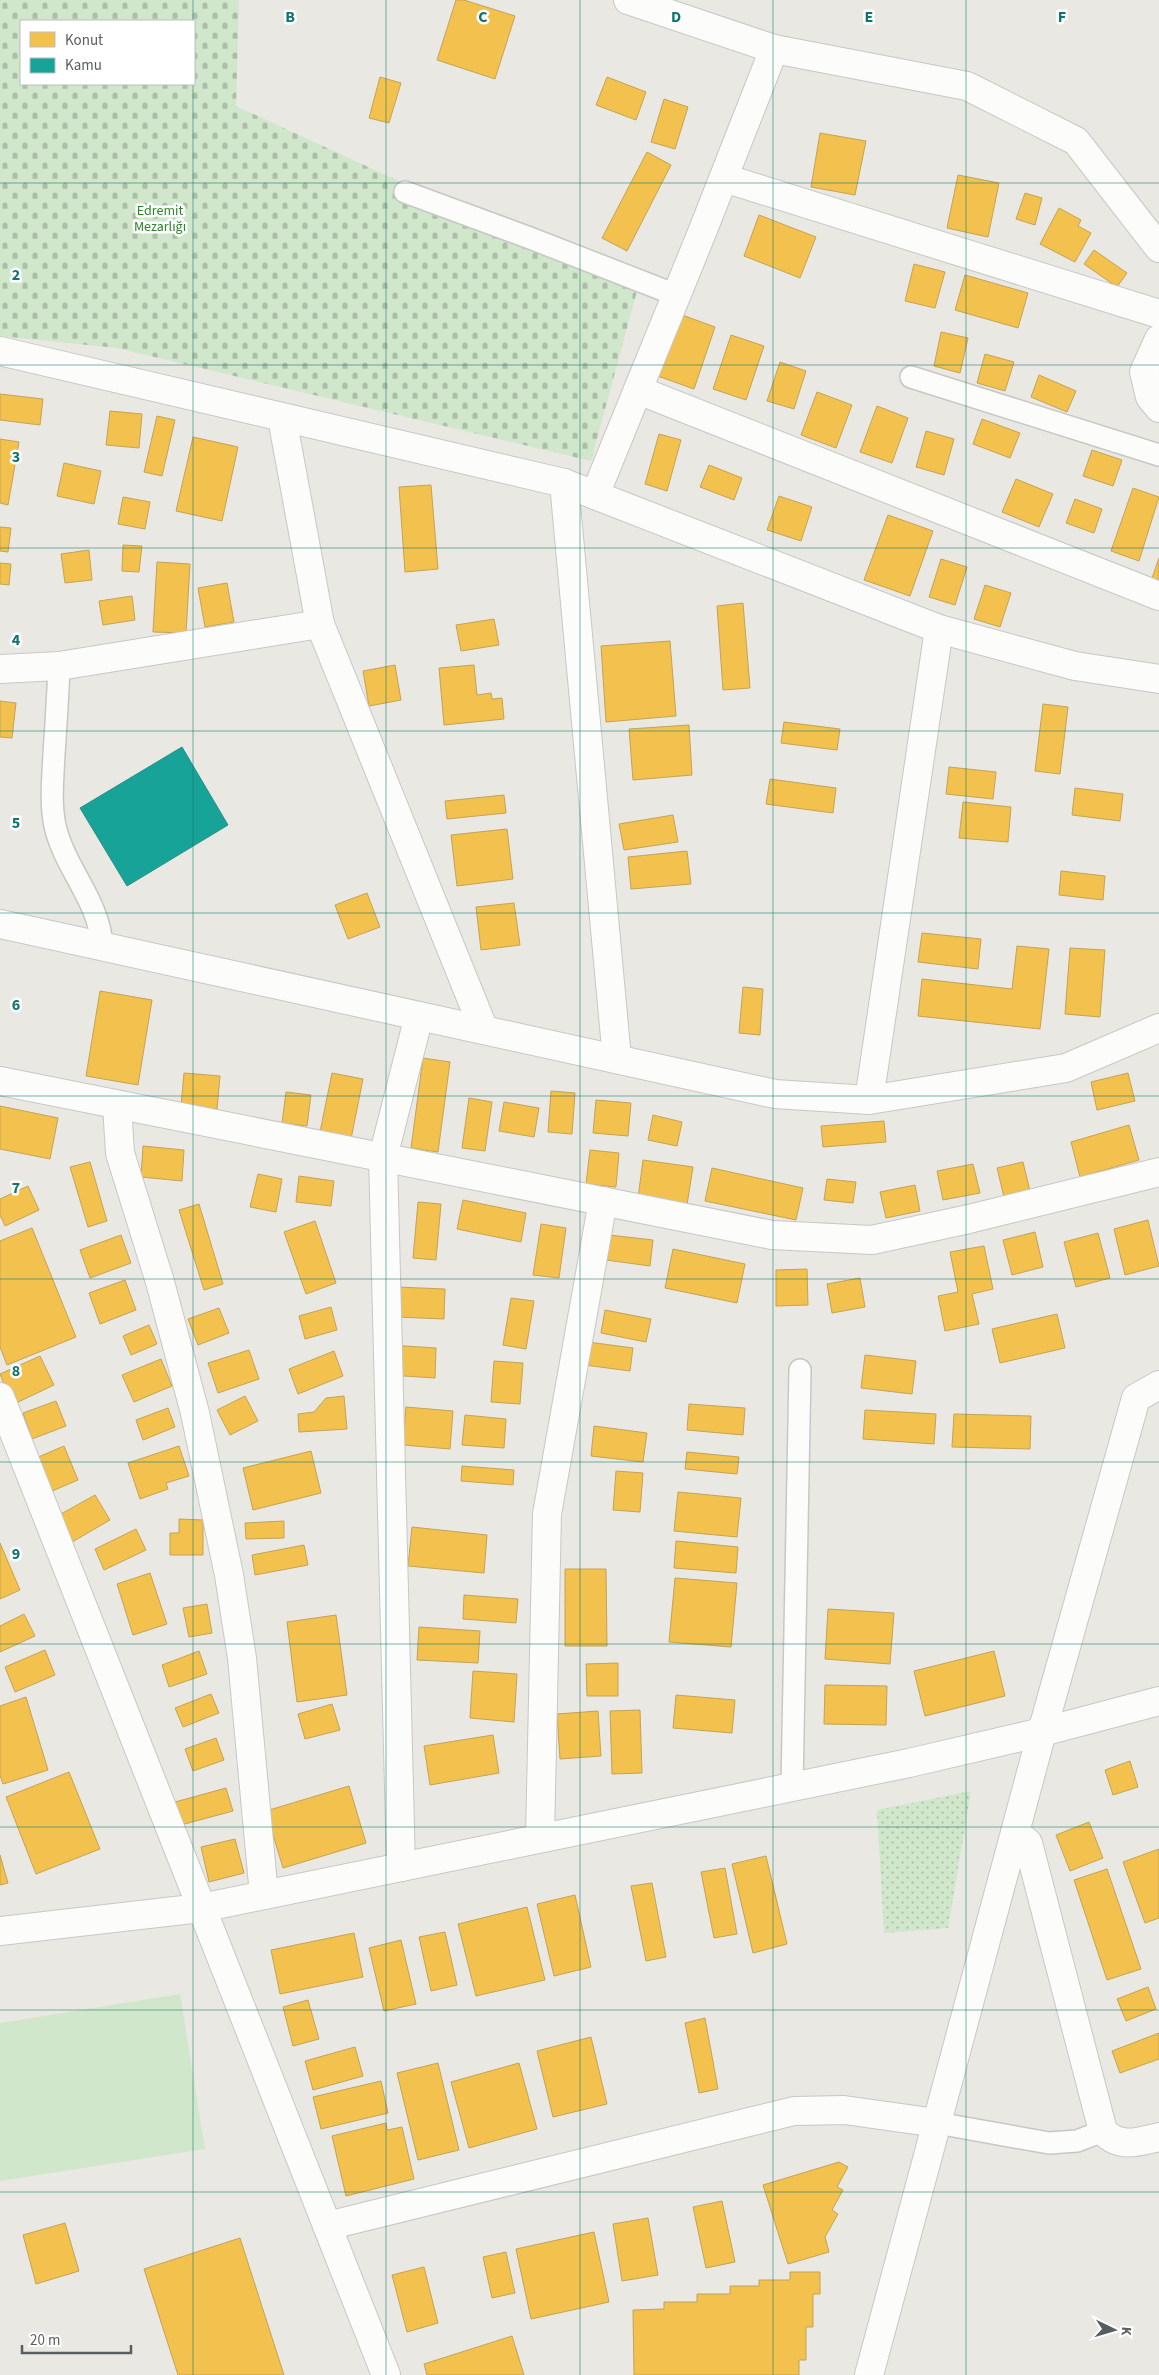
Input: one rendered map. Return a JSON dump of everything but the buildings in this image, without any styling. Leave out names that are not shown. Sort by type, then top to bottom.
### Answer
[{"type":"street","points":[[628,0],[774,49],[966,86],[1076,141],[1159,248]]},
{"type":"street","points":[[595,495],[724,178],[774,49]]},
{"type":"street","points":[[724,178],[1159,314]]},
{"type":"street","points":[[1159,339],[1144,372],[1150,398],[1159,408]]},
{"type":"street","points":[[0,351],[564,483],[939,629],[1074,666],[1159,679]]},
{"type":"street","points":[[638,390],[1159,596]]},
{"type":"street","points":[[282,418],[320,624],[484,1030]]},
{"type":"street","points":[[564,483],[617,1059]]},
{"type":"street","points":[[0,669],[59,666],[320,624]]},
{"type":"street","points":[[869,1100],[939,629]]},
{"type":"street","points":[[0,924],[775,1094],[869,1100],[1066,1068],[1159,1028]]},
{"type":"street","points":[[401,1867],[382,1158],[419,1016]]},
{"type":"street","points":[[0,1081],[772,1235],[872,1240],[969,1219],[1159,1172]]},
{"type":"street","points":[[117,1105],[120,1153],[160,1282],[195,1413],[229,1575],[242,1658],[264,1895]]},
{"type":"street","points":[[540,1838],[547,1514],[603,1201]]},
{"type":"street","points":[[869,2375],[1042,1732],[1136,1398],[1159,1385]]},
{"type":"street","points":[[0,1397],[386,2375]]},
{"type":"street","points":[[0,1931],[201,1908],[792,1787],[1042,1732],[1159,1702]]},
{"type":"street","points":[[1015,1832],[1028,1843],[1103,2131],[1115,2141],[1124,2144],[1159,2137]]},
{"type":"street","points":[[327,2226],[794,2110],[844,2110],[937,2123]]},
{"type":"lane","points":[[405,192],[676,295]]},
{"type":"lane","points":[[911,378],[1159,455]]},
{"type":"lane","points":[[59,666],[52,800],[55,825],[63,852],[94,908],[101,933],[102,946]]},
{"type":"lane","points":[[792,1787],[800,1370]]},
{"type":"lane","points":[[937,2123],[1049,2143],[1077,2141],[1103,2131]]},
{"type":"green space","name":"Edremit Mezarlığı","points":[[0,0],[239,0],[236,106],[637,291],[591,461],[117,348],[0,336]]},
{"type":"green space","points":[[971,1791],[948,1928],[884,1933],[877,1810]]},
{"type":"green space","points":[[180,1994],[205,2149],[0,2181],[0,2023]]}]
